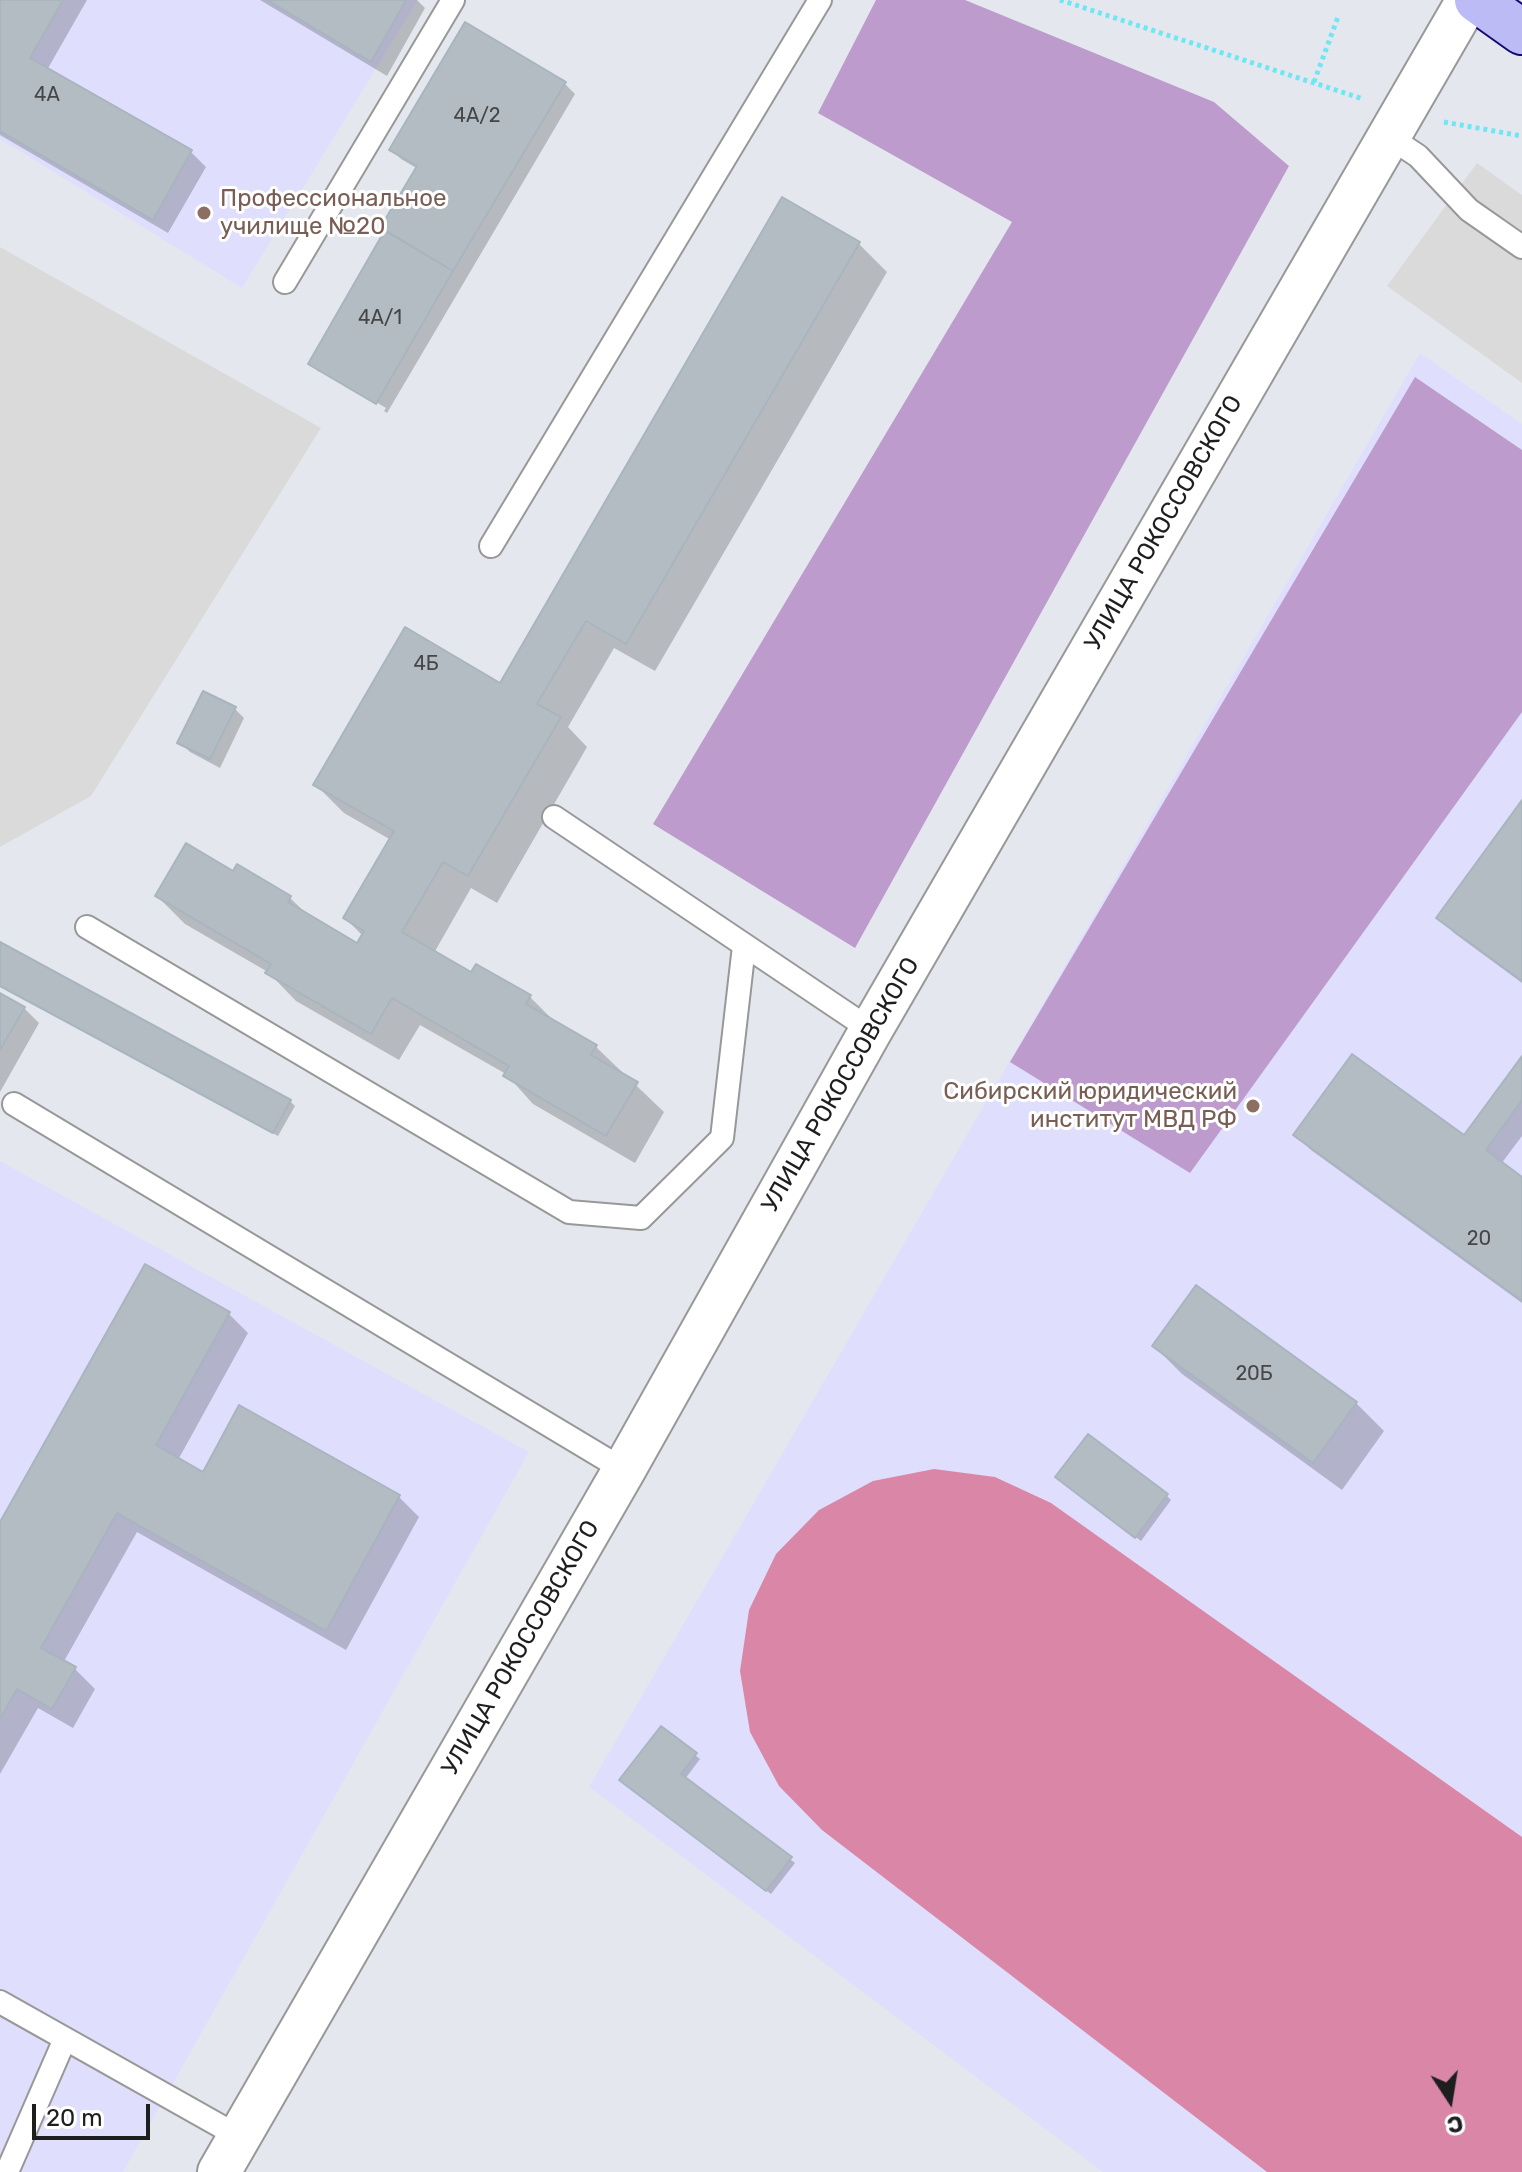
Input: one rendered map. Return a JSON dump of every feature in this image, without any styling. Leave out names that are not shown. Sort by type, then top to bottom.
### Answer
[{"type":"main road","points":[[1477,0],[1522,32]]},
{"type":"street","name":"УЛИЦА РОКОССОВСКОГО","points":[[228,2154],[624,1470],[1378,119],[1468,0]]},
{"type":"lane","points":[[285,282],[453,0]]},
{"type":"lane","points":[[491,546],[820,0]]},
{"type":"lane","points":[[1378,119],[1469,210],[1522,247]]},
{"type":"lane","points":[[554,817],[871,1030]]},
{"type":"lane","points":[[87,927],[569,1212],[641,1218],[722,1138],[744,946]]},
{"type":"lane","points":[[14,1104],[624,1470]]},
{"type":"lane","points":[[0,2002],[65,2039],[228,2154]]},
{"type":"lane","points":[[7,2172],[65,2039]]},
{"type":"path","points":[[1060,0],[1314,82],[1378,119]]},
{"type":"path","points":[[1314,82],[1338,17]]},
{"type":"path","points":[[1440,121],[1522,136]]},
{"type":"shaded area","name":"Профессиональное училище №20","points":[[0,0],[418,0],[242,288],[0,139]]},
{"type":"shaded area","points":[[876,0],[965,0],[1214,102],[1289,166],[855,948],[653,824],[1012,222],[818,113]]},
{"type":"shaded area","points":[[1477,163],[1522,195],[1522,383],[1387,286]]},
{"type":"shaded area","points":[[0,247],[321,428],[91,796],[0,847]]},
{"type":"shaded area","name":"Сибирский юридический институт МВД РФ","points":[[1420,353],[1522,424],[1522,2172],[1103,2172],[589,1787]]},
{"type":"shaded area","points":[[1415,377],[1522,450],[1522,712],[1190,1173],[1010,1062]]},
{"type":"shaded area","points":[[0,1161],[529,1452],[123,2172],[0,2172]]},
{"type":"shaded area","points":[[934,1469],[995,1477],[1051,1503],[1522,1837],[1522,2172],[1267,2172],[822,1830],[779,1786],[750,1732],[740,1671],[749,1610],[776,1554],[819,1510],[873,1481]]},
{"type":"building","points":[[0,0],[63,0],[30,58],[192,150],[153,220],[0,131]]},
{"type":"building","points":[[267,0],[406,0],[371,62]]},
{"type":"building","name":"Профессиональное училище №20","points":[[465,22],[566,82],[453,271],[380,228],[417,166],[389,150]]},
{"type":"building","points":[[782,197],[860,242],[626,644],[586,621],[537,704],[561,717],[468,876],[443,862],[402,932],[471,972],[476,964],[531,995],[526,1004],[597,1045],[591,1055],[638,1082],[606,1136],[503,1076],[509,1066],[392,998],[371,1034],[265,973],[271,964],[155,896],[186,843],[233,871],[237,864],[291,896],[288,902],[357,943],[364,931],[343,918],[394,831],[313,785],[405,627],[500,683]]},
{"type":"building","points":[[385,230],[453,271],[376,404],[308,364]]},
{"type":"building","points":[[203,691],[236,707],[210,759],[177,743]]},
{"type":"building","points":[[1522,800],[1522,981],[1436,918]]},
{"type":"building","points":[[0,942],[291,1100],[273,1133],[0,986]]},
{"type":"building","points":[[0,993],[25,1007],[0,1050]]},
{"type":"building","points":[[1352,1054],[1464,1135],[1522,1056],[1522,1100],[1486,1150],[1522,1177],[1522,1301],[1293,1135]]},
{"type":"building","points":[[145,1264],[230,1312],[156,1445],[203,1472],[239,1405],[400,1495],[326,1631],[117,1513],[41,1648],[76,1667],[52,1709],[17,1689],[0,1719],[0,1522]]},
{"type":"building","points":[[1196,1285],[1357,1402],[1313,1463],[1152,1346]]},
{"type":"building","points":[[1088,1434],[1168,1494],[1135,1538],[1055,1477]]},
{"type":"building","points":[[661,1726],[697,1753],[681,1774],[792,1857],[766,1891],[619,1780]]},
{"type":"place","name":"Профессиональное училище №20","points":[[204,213]]},
{"type":"place","name":"Сибирский юридический институт МВД РФ","points":[[1253,1106]]}]
